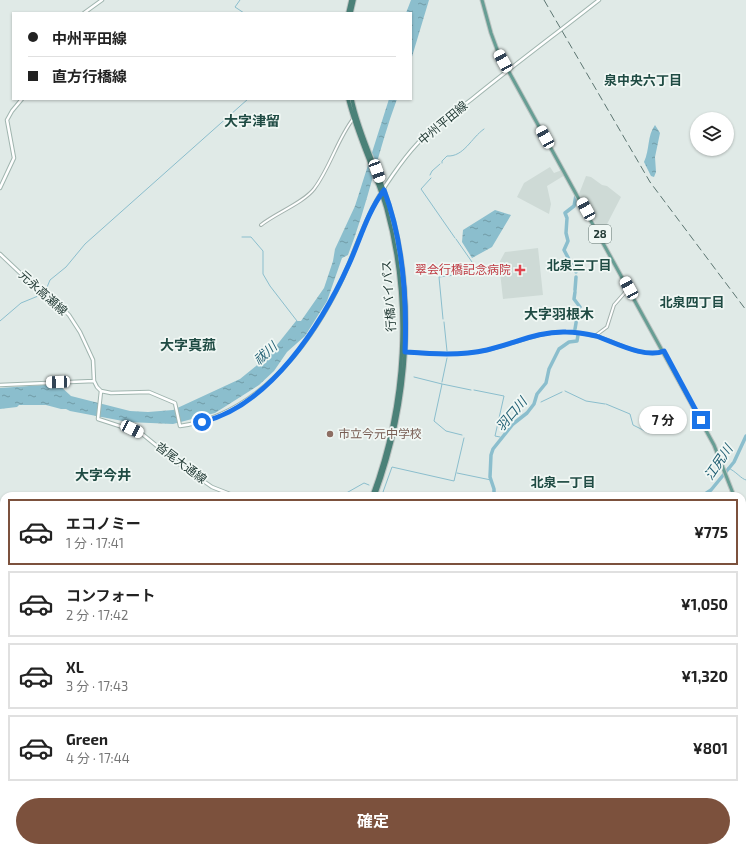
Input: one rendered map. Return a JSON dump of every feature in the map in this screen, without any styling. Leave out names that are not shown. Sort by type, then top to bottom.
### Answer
[{"type":"highway","points":[[348,12],[351,0]]},
{"type":"highway","points":[[351,12],[354,0]]},
{"type":"highway","name":"行橋バイパス","points":[[348,100],[354,119],[364,141]]},
{"type":"highway","name":"行橋バイパス","points":[[352,100],[364,141],[380,184],[391,229],[400,281],[404,352],[396,424],[376,492]]},
{"type":"highway","name":"行橋バイパス","points":[[373,492],[386,452],[394,418],[404,352]]},
{"type":"main road","points":[[85,12],[102,0]]},
{"type":"main road","name":"28","points":[[482,0],[494,44],[664,351],[714,445],[733,492]]},
{"type":"main road","name":"中州平田線","points":[[102,390],[111,393],[149,392],[171,401],[176,407],[180,425],[209,420],[227,412],[260,391],[288,363],[317,324],[332,298],[349,263],[372,208],[420,141],[508,70],[599,0]]},
{"type":"main road","points":[[0,188],[14,158],[7,120],[21,100]]},
{"type":"main road","name":"元永高瀬線","points":[[0,254],[62,308],[80,332],[93,360],[94,381]]},
{"type":"main road","points":[[0,385],[94,381],[102,390]]},
{"type":"main road","name":"沓尾大通線","points":[[102,390],[97,418],[104,422],[128,428],[141,434],[175,462],[212,487],[225,492]]},
{"type":"street","points":[[261,225],[305,197],[315,188],[342,136],[356,115]]},
{"type":"street","points":[[595,336],[607,326],[614,305],[629,288]]},
{"type":"street","points":[[404,352],[443,354],[471,353],[500,347],[530,336],[556,332],[578,333],[595,336],[631,349],[656,353],[664,351]]},
{"type":"shaded area","points":[[550,167],[554,173],[562,170],[565,175],[547,186],[551,204],[549,214],[517,197],[524,183]]},
{"type":"shaded area","points":[[586,176],[591,177],[602,185],[607,186],[621,197],[606,226],[598,228],[579,194]]},
{"type":"shaded area","name":"翠会行橋記念病院","points":[[538,248],[543,295],[503,299],[499,263],[505,252]]},
{"type":"water","points":[[411,0],[429,0],[412,57],[412,12],[406,12]]},
{"type":"water","points":[[389,100],[397,100],[355,236],[348,255],[342,258],[327,301],[305,336],[287,352],[274,371],[259,385],[215,413],[173,424],[128,422],[46,405],[19,405],[17,407],[0,409],[0,388],[58,384],[71,396],[130,411],[148,412],[173,410],[240,379],[272,351],[296,321],[301,321],[324,288],[333,261],[335,249],[355,206]]},
{"type":"water","points":[[655,125],[660,133],[655,157],[656,172],[654,177],[651,176],[644,162],[652,129]]},
{"type":"water","points":[[495,210],[511,215],[492,247],[472,258],[462,242],[463,230]]},
{"type":"waterway","points":[[240,0],[235,7],[242,12]]},
{"type":"waterway","points":[[45,292],[50,280],[66,267],[85,244],[247,100]]},
{"type":"waterway","points":[[442,163],[447,156],[463,150],[484,129]]},
{"type":"waterway","points":[[430,175],[432,171],[440,164]]},
{"type":"waterway","points":[[431,178],[421,189],[455,238]]},
{"type":"waterway","name":"羽口川","points":[[576,195],[574,206],[565,213],[567,218],[566,233],[568,241],[564,250],[572,265],[576,269],[576,272]]},
{"type":"waterway","points":[[242,237],[251,237],[263,251],[263,274],[270,286],[297,321]]},
{"type":"waterway","points":[[456,239],[472,262]]},
{"type":"waterway","points":[[473,264],[474,272]]},
{"type":"waterway","points":[[443,319],[439,277],[471,273]]},
{"type":"waterway","name":"羽口川","points":[[575,290],[576,277]]},
{"type":"waterway","name":"羽口川","points":[[575,292],[574,299],[580,307],[576,313],[577,317],[575,329]]},
{"type":"waterway","points":[[0,321],[21,303],[43,294]]},
{"type":"waterway","points":[[444,322],[447,351]]},
{"type":"waterway","name":"羽口川","points":[[494,492],[490,477],[491,455],[493,449],[513,424],[527,413],[534,404],[537,394],[546,383],[549,369],[559,349],[569,342],[577,341],[578,335]]},
{"type":"waterway","points":[[442,382],[447,358]]},
{"type":"waterway","points":[[414,377],[442,384],[434,421],[446,431],[462,435]]},
{"type":"waterway","points":[[442,384],[471,390]]},
{"type":"waterway","points":[[474,390],[504,396],[495,436],[500,437]]},
{"type":"waterway","points":[[565,391],[586,401],[605,404]]},
{"type":"waterway","points":[[541,402],[562,392]]},
{"type":"waterway","points":[[606,404],[630,414],[633,425],[649,433]]},
{"type":"waterway","name":"江尻川","points":[[708,492],[734,462],[746,436]]},
{"type":"waterway","points":[[383,492],[392,467],[454,481],[464,438]]},
{"type":"waterway","points":[[728,468],[746,480]]},
{"type":"waterway","points":[[457,473],[491,480]]},
{"type":"waterway","points":[[348,492],[364,483],[369,485]]},
{"type":"railway","points":[[544,0],[650,182],[746,310]]},
{"type":"place","name":"翠会行橋記念病院","points":[[520,270]]},
{"type":"place","name":"市立今元中学校","points":[[330,434]]},
{"type":"district","name":"泉中央六丁目","points":[[643,80]]},
{"type":"district","name":"大字津留","points":[[252,121]]},
{"type":"district","name":"北泉三丁目","points":[[579,265]]},
{"type":"district","name":"北泉四丁目","points":[[692,302]]},
{"type":"district","name":"大字羽根木","points":[[559,314]]},
{"type":"district","name":"大字真菰","points":[[188,345]]},
{"type":"district","name":"大字今井","points":[[103,475]]},
{"type":"district","name":"北泉一丁目","points":[[563,482]]},
{"type":"route","points":[[202,422],[227,412],[260,391],[274,379],[299,349],[317,324],[339,285],[372,208],[384,190],[395,228],[401,265],[405,307],[405,352],[443,354],[471,353],[500,347],[530,336],[556,332],[578,333],[595,336],[620,346],[644,352],[656,353],[664,351],[701,420]]},
{"type":"water label","name":"祓川","points":[[265,353]]}]
